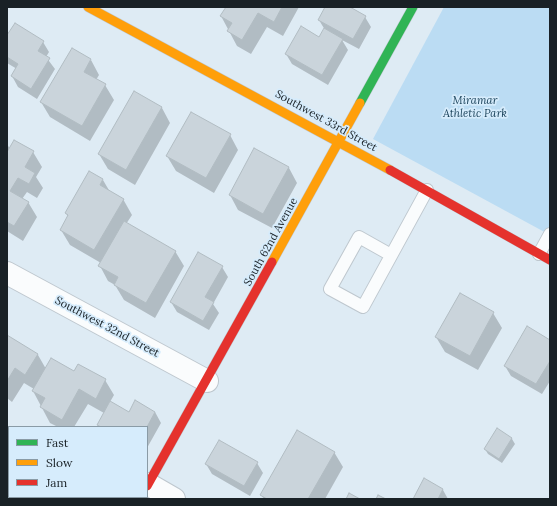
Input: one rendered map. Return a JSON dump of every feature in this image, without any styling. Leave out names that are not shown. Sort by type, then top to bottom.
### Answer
[{"type":"street","name":"Southwest 33rd Street","points":[[88,7],[340,141],[550,260]]},
{"type":"street","name":"South 62nd Avenue","points":[[148,485],[413,7]]},
{"type":"street","name":"Southwest 32nd Street","points":[[7,273],[207,381]]},
{"type":"street","points":[[148,485],[174,499]]},
{"type":"lane","points":[[391,254],[359,236],[330,289],[362,307],[427,190]]},
{"type":"lane","points":[[539,254],[550,234]]},
{"type":"green space","name":"Miramar Athletic Park","points":[[444,7],[550,7],[550,235],[373,139]]},
{"type":"building","points":[[226,7],[282,7],[274,22],[258,13],[242,40],[227,31],[232,23],[220,16]]},
{"type":"building","points":[[325,7],[350,7],[366,16],[353,39],[318,20]]},
{"type":"building","points":[[15,23],[44,41],[38,51],[50,58],[31,89],[11,76],[18,64],[7,57],[7,35]]},
{"type":"building","points":[[301,26],[319,37],[324,28],[343,39],[322,75],[285,54]]},
{"type":"building","points":[[72,48],[91,59],[84,72],[106,84],[82,126],[40,102]]},
{"type":"building","points":[[134,91],[162,107],[126,170],[98,154]]},
{"type":"building","points":[[191,112],[231,134],[206,178],[166,156]]},
{"type":"building","points":[[14,140],[34,151],[25,167],[35,173],[29,184],[18,178],[10,191],[29,202],[14,226],[7,222],[7,152]]},
{"type":"building","points":[[254,148],[289,167],[263,214],[229,195]]},
{"type":"building","points":[[89,171],[103,179],[100,185],[124,199],[94,250],[60,230],[68,215],[65,213]]},
{"type":"building","points":[[124,221],[176,251],[146,303],[114,285],[118,277],[98,266]]},
{"type":"building","points":[[198,252],[223,266],[205,297],[214,302],[203,321],[170,302]]},
{"type":"building","points":[[460,293],[494,312],[470,356],[435,337]]},
{"type":"building","points":[[527,326],[550,340],[550,361],[536,384],[504,366]]},
{"type":"building","points":[[7,335],[38,354],[25,375],[15,368],[7,381]]},
{"type":"building","points":[[51,358],[74,371],[78,364],[106,379],[96,399],[79,389],[62,420],[40,407],[45,398],[32,391]]},
{"type":"building","points":[[135,400],[155,412],[148,426],[97,425],[110,401],[129,412]]},
{"type":"building","points":[[497,428],[512,438],[499,459],[484,449]]},
{"type":"building","points":[[297,430],[335,452],[308,499],[267,499],[260,495]]},
{"type":"building","points":[[219,440],[258,462],[244,486],[205,464]]},
{"type":"building","points":[[424,478],[443,489],[438,499],[413,499]]},
{"type":"building","points":[[349,493],[360,499],[346,499]]},
{"type":"building","points":[[378,495],[386,499],[376,499]]},
{"type":"traffic: fast","points":[[360,103],[413,7]]},
{"type":"traffic: slow","points":[[88,7],[390,170]]},
{"type":"traffic: slow","points":[[272,262],[360,103]]},
{"type":"traffic: jam","points":[[390,170],[550,260]]},
{"type":"traffic: jam","points":[[148,484],[272,262]]}]
